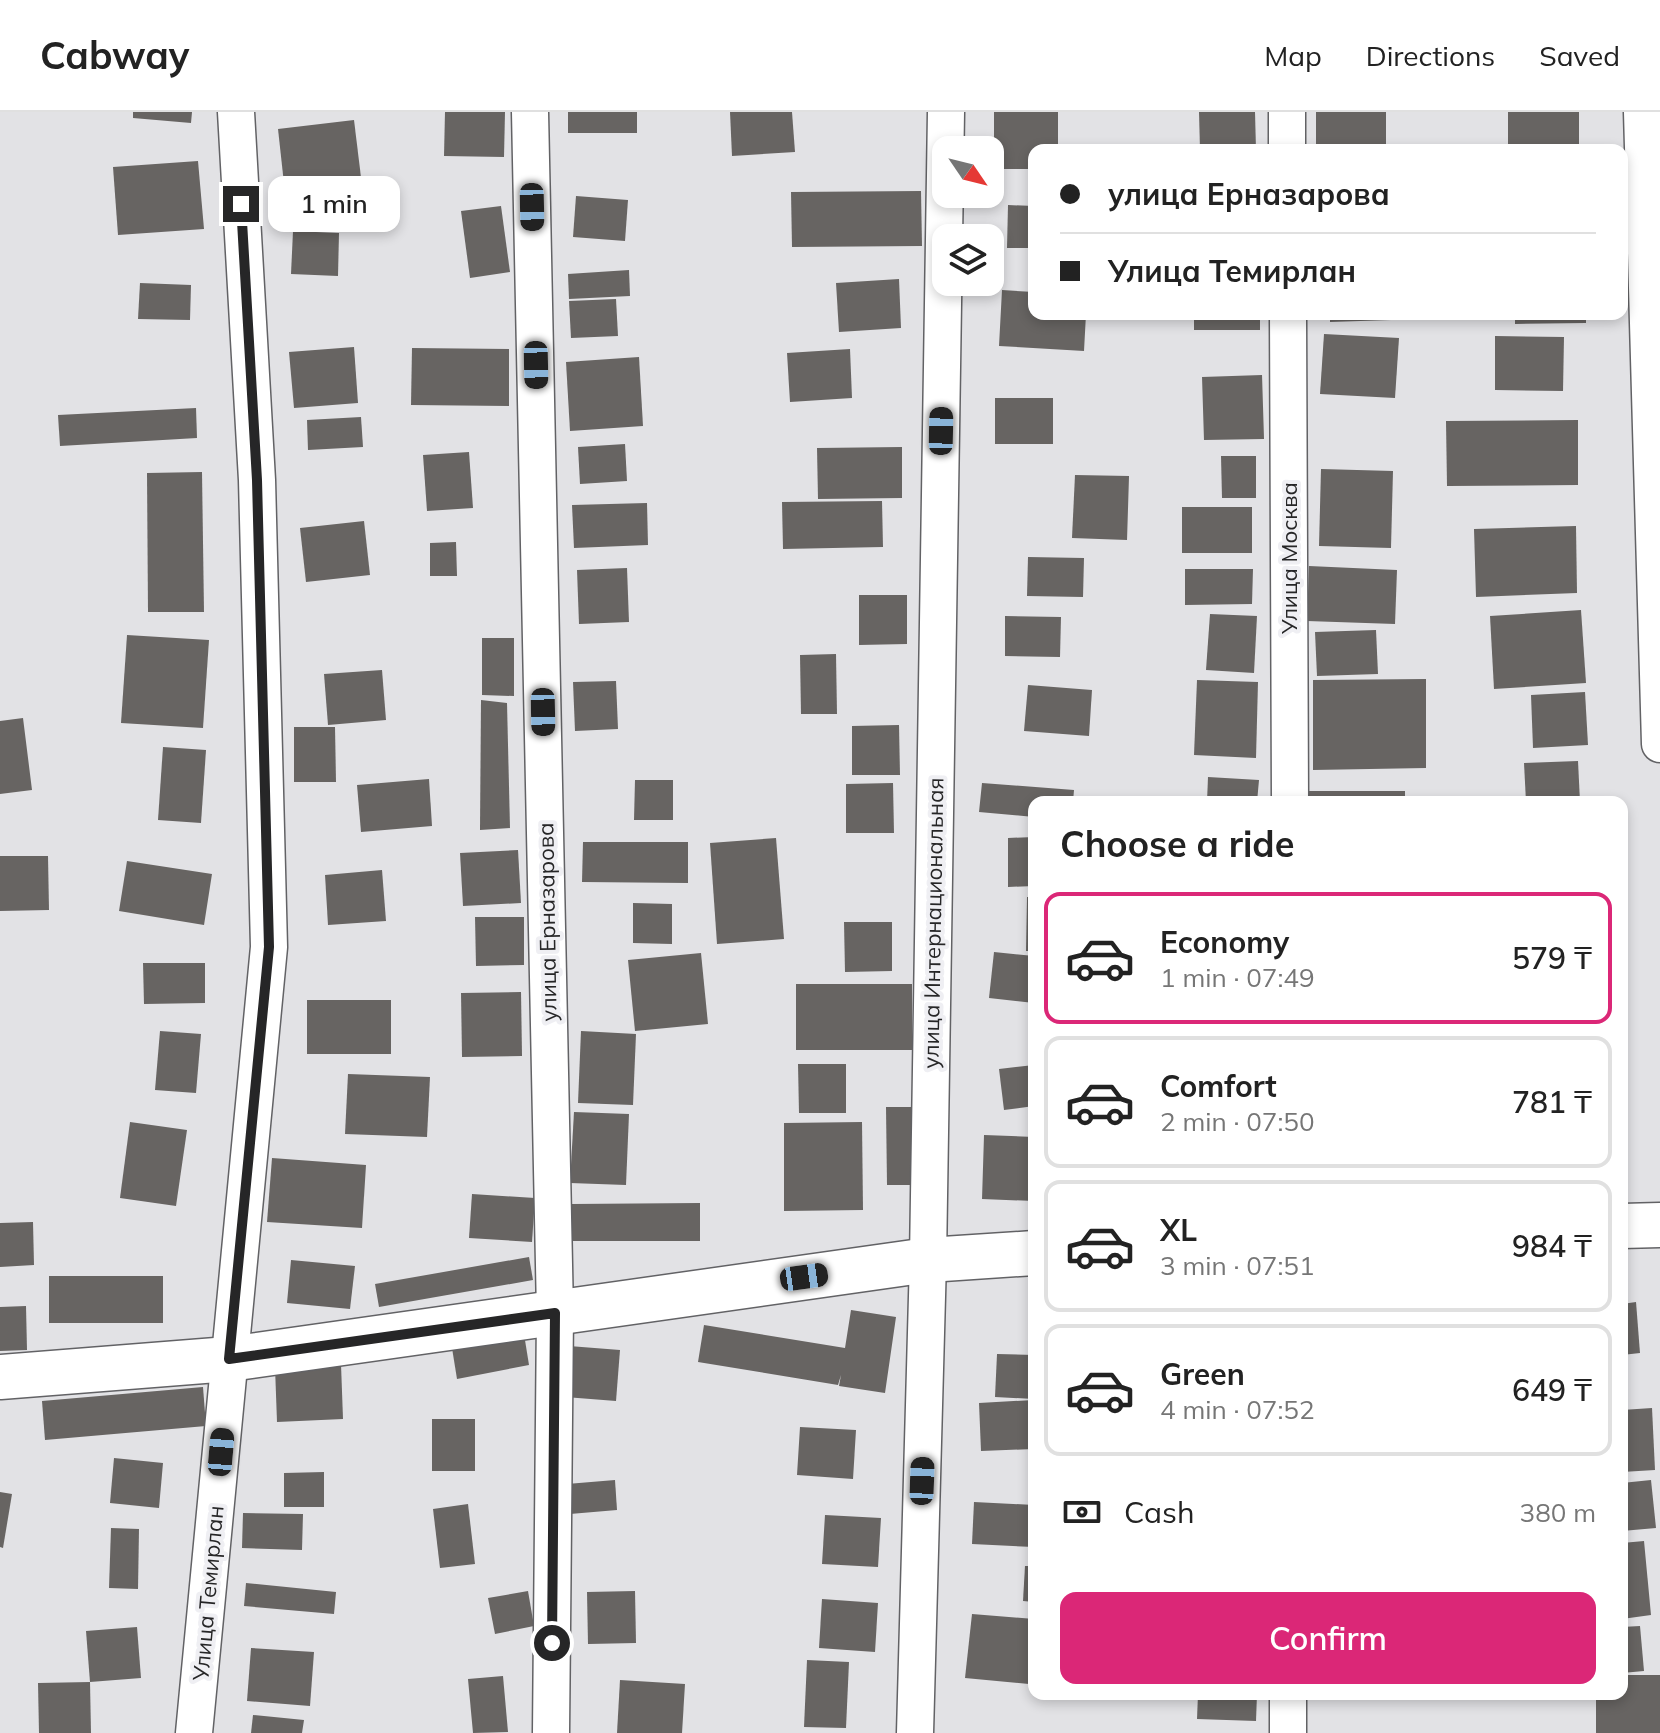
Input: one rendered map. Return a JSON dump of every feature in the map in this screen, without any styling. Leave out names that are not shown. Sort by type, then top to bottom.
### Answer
[{"type":"street","name":"Улица Темирлан","points":[[194,1733],[269,947],[257,480],[236,112]]},
{"type":"street","name":"улица Ерназарова","points":[[530,112],[555,1313],[551,1733]]},
{"type":"street","name":"улица Интернациональная","points":[[915,1733],[928,1260],[946,112]]},
{"type":"street","points":[[1287,112],[1287,144]]},
{"type":"street","points":[[1642,112],[1660,744]]},
{"type":"street","name":"Улица Москва","points":[[1288,320],[1290,796]]},
{"type":"street","points":[[1628,1226],[1660,1225]]},
{"type":"street","points":[[0,1377],[229,1359],[928,1260],[1028,1253]]},
{"type":"street","points":[[1288,1700],[1288,1733]]},
{"type":"building","points":[[133,112],[192,112],[191,123],[133,118]]},
{"type":"building","points":[[445,112],[505,112],[504,157],[444,156]]},
{"type":"building","points":[[568,112],[637,112],[637,133],[568,133]]},
{"type":"building","points":[[730,112],[792,112],[795,152],[732,156]]},
{"type":"building","points":[[994,112],[1058,112],[1058,144],[1028,144],[1028,169],[1004,169],[1004,136],[994,136]]},
{"type":"building","points":[[1199,112],[1255,112],[1256,144],[1200,144]]},
{"type":"building","points":[[1316,112],[1386,112],[1386,144],[1316,144]]},
{"type":"building","points":[[1508,112],[1579,112],[1579,144],[1508,144]]},
{"type":"building","points":[[354,120],[364,202],[287,211],[278,129]]},
{"type":"building","points":[[198,161],[204,229],[118,235],[113,167]]},
{"type":"building","points":[[921,191],[922,246],[792,247],[791,192]]},
{"type":"building","points":[[576,196],[628,200],[625,241],[573,237]]},
{"type":"building","points":[[1008,205],[1028,206],[1028,248],[1007,248]]},
{"type":"building","points":[[501,206],[510,272],[470,278],[461,211]]},
{"type":"building","points":[[293,231],[339,233],[338,276],[291,274]]},
{"type":"building","points":[[629,270],[630,296],[569,299],[568,274]]},
{"type":"building","points":[[899,279],[901,328],[839,332],[836,283]]},
{"type":"building","points":[[140,283],[191,285],[190,320],[138,319]]},
{"type":"building","points":[[1004,290],[1028,292],[1028,320],[1086,320],[1084,351],[999,346]]},
{"type":"building","points":[[616,299],[618,336],[571,338],[569,301]]},
{"type":"building","points":[[1194,320],[1260,320],[1260,330],[1194,330]]},
{"type":"building","points":[[1330,320],[1391,320],[1330,322]]},
{"type":"building","points":[[1515,320],[1586,320],[1586,323],[1515,324]]},
{"type":"building","points":[[1324,334],[1399,338],[1395,398],[1320,394]]},
{"type":"building","points":[[1495,336],[1564,337],[1563,391],[1495,390]]},
{"type":"building","points":[[354,347],[358,403],[294,408],[289,352]]},
{"type":"building","points":[[412,348],[509,349],[509,406],[411,405]]},
{"type":"building","points":[[850,349],[852,398],[790,402],[787,353]]},
{"type":"building","points":[[639,357],[643,426],[570,431],[566,362]]},
{"type":"building","points":[[1262,375],[1264,439],[1204,440],[1202,377]]},
{"type":"building","points":[[995,398],[1053,398],[1053,444],[995,444]]},
{"type":"building","points":[[196,408],[197,438],[60,446],[58,415]]},
{"type":"building","points":[[361,417],[363,447],[308,450],[307,420]]},
{"type":"building","points":[[1578,420],[1578,485],[1447,486],[1446,421]]},
{"type":"building","points":[[625,444],[627,481],[580,484],[578,447]]},
{"type":"building","points":[[902,447],[902,498],[818,499],[817,448]]},
{"type":"building","points":[[469,452],[473,508],[427,511],[423,455]]},
{"type":"building","points":[[1221,456],[1256,456],[1256,498],[1222,498]]},
{"type":"building","points":[[1321,469],[1393,471],[1391,548],[1319,546]]},
{"type":"building","points":[[202,472],[204,612],[148,612],[147,473]]},
{"type":"building","points":[[1075,475],[1129,476],[1127,540],[1072,538]]},
{"type":"building","points":[[882,501],[883,547],[783,549],[782,502]]},
{"type":"building","points":[[647,503],[648,545],[574,548],[572,505]]},
{"type":"building","points":[[1182,507],[1252,507],[1252,553],[1182,553]]},
{"type":"building","points":[[364,521],[370,575],[306,582],[300,528]]},
{"type":"building","points":[[1576,526],[1577,593],[1476,597],[1474,529]]},
{"type":"building","points":[[456,542],[457,576],[430,576],[430,543]]},
{"type":"building","points":[[1028,557],[1084,558],[1083,597],[1027,596]]},
{"type":"building","points":[[1309,566],[1397,570],[1395,624],[1307,621]]},
{"type":"building","points":[[627,568],[629,622],[579,624],[577,570]]},
{"type":"building","points":[[1185,569],[1253,569],[1252,604],[1185,605]]},
{"type":"building","points":[[859,595],[907,595],[907,644],[859,645]]},
{"type":"building","points":[[1581,610],[1586,683],[1494,689],[1490,616]]},
{"type":"building","points":[[1210,614],[1257,616],[1254,673],[1206,670]]},
{"type":"building","points":[[1005,616],[1061,617],[1060,657],[1005,656]]},
{"type":"building","points":[[1376,630],[1378,674],[1317,676],[1315,632]]},
{"type":"building","points":[[127,635],[209,640],[203,728],[121,723]]},
{"type":"building","points":[[482,638],[514,638],[514,696],[482,695]]},
{"type":"building","points":[[836,654],[837,714],[801,714],[800,655]]},
{"type":"building","points":[[382,670],[386,720],[328,725],[324,674]]},
{"type":"building","points":[[1426,679],[1426,768],[1313,770],[1313,680]]},
{"type":"building","points":[[1197,680],[1258,682],[1256,758],[1194,755]]},
{"type":"building","points":[[616,681],[618,729],[575,731],[573,682]]},
{"type":"building","points":[[1028,685],[1092,690],[1089,736],[1024,731]]},
{"type":"building","points":[[1585,692],[1588,745],[1533,748],[1531,695]]},
{"type":"building","points":[[481,700],[507,703],[510,828],[480,830]]},
{"type":"building","points":[[23,718],[32,790],[0,794],[0,721]]},
{"type":"building","points":[[899,725],[900,775],[852,775],[852,726]]},
{"type":"building","points":[[294,727],[335,727],[336,782],[294,782]]},
{"type":"building","points":[[163,747],[206,750],[201,823],[158,820]]},
{"type":"building","points":[[1578,761],[1580,796],[1526,796],[1524,763]]},
{"type":"building","points":[[1208,777],[1259,780],[1258,796],[1207,796]]},
{"type":"building","points":[[429,779],[432,826],[361,832],[357,785]]},
{"type":"building","points":[[635,780],[673,780],[673,820],[634,820]]},
{"type":"building","points":[[893,783],[894,833],[846,833],[846,784]]},
{"type":"building","points":[[982,783],[1074,790],[1074,796],[1028,796],[1028,816],[979,812]]},
{"type":"building","points":[[1306,791],[1405,791],[1405,796],[1306,796]]},
{"type":"building","points":[[1028,837],[1028,886],[1008,887],[1008,838]]},
{"type":"building","points":[[776,838],[784,939],[717,944],[710,843]]},
{"type":"building","points":[[583,842],[688,842],[688,883],[582,882]]},
{"type":"building","points":[[518,850],[521,903],[463,906],[460,853]]},
{"type":"building","points":[[0,856],[48,856],[49,910],[0,911]]},
{"type":"building","points":[[127,861],[212,874],[204,925],[119,911]]},
{"type":"building","points":[[382,870],[386,921],[328,925],[325,875]]},
{"type":"building","points":[[1027,897],[1028,897],[1028,951]]},
{"type":"building","points":[[633,903],[672,904],[672,944],[633,943]]},
{"type":"building","points":[[475,917],[524,917],[524,965],[476,966]]},
{"type":"building","points":[[844,922],[892,922],[892,971],[845,972]]},
{"type":"building","points":[[994,952],[1028,955],[1028,1002],[989,998]]},
{"type":"building","points":[[701,953],[708,1024],[635,1031],[628,960]]},
{"type":"building","points":[[143,963],[205,963],[205,1003],[144,1004]]},
{"type":"building","points":[[796,984],[912,984],[912,1050],[796,1050]]},
{"type":"building","points":[[521,992],[522,1056],[462,1057],[461,993]]},
{"type":"building","points":[[307,1000],[391,1000],[391,1054],[307,1054]]},
{"type":"building","points":[[160,1031],[201,1034],[196,1093],[155,1090]]},
{"type":"building","points":[[581,1031],[636,1034],[633,1105],[578,1103]]},
{"type":"building","points":[[798,1064],[846,1064],[846,1113],[799,1113]]},
{"type":"building","points":[[1028,1066],[1028,1107],[1004,1110],[999,1069]]},
{"type":"building","points":[[348,1074],[430,1077],[427,1137],[345,1134]]},
{"type":"building","points":[[886,1107],[911,1107],[912,1185],[887,1185]]},
{"type":"building","points":[[574,1112],[629,1114],[626,1185],[570,1183]]},
{"type":"building","points":[[130,1122],[187,1130],[176,1206],[120,1198]]},
{"type":"building","points":[[862,1122],[863,1210],[784,1211],[784,1123]]},
{"type":"building","points":[[984,1135],[1028,1137],[1028,1201],[982,1199]]},
{"type":"building","points":[[272,1158],[366,1165],[362,1228],[267,1222]]},
{"type":"building","points":[[472,1194],[535,1198],[532,1242],[469,1238]]},
{"type":"building","points":[[700,1203],[700,1241],[571,1241],[571,1204]]},
{"type":"building","points":[[33,1222],[34,1265],[0,1267],[0,1223]]},
{"type":"building","points":[[529,1257],[533,1280],[379,1307],[375,1284]]},
{"type":"building","points":[[291,1260],[355,1266],[350,1309],[287,1303]]},
{"type":"building","points":[[49,1276],[163,1276],[163,1323],[49,1323]]},
{"type":"building","points":[[1636,1302],[1640,1353],[1628,1354],[1628,1303]]},
{"type":"building","points":[[26,1306],[27,1350],[0,1351],[0,1307]]},
{"type":"building","points":[[851,1310],[896,1317],[885,1393],[839,1386],[841,1375],[838,1385],[698,1362],[704,1325],[845,1348]]},
{"type":"building","points":[[524,1334],[529,1365],[457,1379],[452,1348]]},
{"type":"building","points":[[569,1346],[620,1350],[616,1401],[565,1397]]},
{"type":"building","points":[[997,1354],[1028,1355],[1028,1399],[995,1397]]},
{"type":"building","points":[[341,1364],[343,1419],[277,1422],[275,1367]]},
{"type":"building","points":[[203,1387],[206,1426],[45,1440],[42,1401]]},
{"type":"building","points":[[1028,1400],[1028,1449],[981,1451],[979,1403]]},
{"type":"building","points":[[1652,1408],[1655,1470],[1628,1472],[1628,1410]]},
{"type":"building","points":[[432,1419],[475,1419],[475,1471],[432,1471]]},
{"type":"building","points":[[800,1427],[856,1430],[853,1479],[797,1475]]},
{"type":"building","points":[[114,1458],[163,1463],[159,1508],[110,1503]]},
{"type":"building","points":[[324,1472],[324,1507],[284,1507],[284,1473]]},
{"type":"building","points":[[615,1480],[617,1510],[570,1514],[567,1484]]},
{"type":"building","points":[[1651,1480],[1656,1528],[1628,1530],[1628,1482]]},
{"type":"building","points":[[0,1492],[12,1494],[3,1548],[0,1547]]},
{"type":"building","points":[[974,1502],[1028,1505],[1028,1547],[972,1544]]},
{"type":"building","points":[[468,1504],[475,1564],[440,1568],[433,1509]]},
{"type":"building","points":[[243,1513],[303,1514],[302,1550],[242,1548]]},
{"type":"building","points":[[825,1515],[881,1518],[878,1567],[822,1564]]},
{"type":"building","points":[[111,1528],[139,1529],[138,1589],[109,1588]]},
{"type":"building","points":[[1644,1541],[1651,1615],[1628,1618],[1628,1542]]},
{"type":"building","points":[[1025,1566],[1028,1566],[1028,1601],[1023,1601]]},
{"type":"building","points":[[246,1583],[336,1592],[334,1614],[244,1606]]},
{"type":"building","points":[[528,1591],[534,1626],[495,1634],[488,1598]]},
{"type":"building","points":[[635,1591],[636,1643],[588,1644],[587,1592]]},
{"type":"building","points":[[822,1599],[878,1603],[875,1652],[819,1648]]},
{"type":"building","points":[[972,1614],[1028,1619],[1028,1684],[965,1678]]},
{"type":"building","points":[[1640,1626],[1644,1671],[1628,1672],[1628,1627]]},
{"type":"building","points":[[137,1627],[141,1678],[90,1682],[86,1631]]},
{"type":"building","points":[[251,1648],[314,1652],[310,1706],[247,1701]]},
{"type":"building","points":[[807,1660],[849,1662],[846,1728],[804,1727]]},
{"type":"building","points":[[1628,1675],[1660,1675],[1660,1733],[1596,1733],[1596,1700],[1628,1700]]},
{"type":"building","points":[[503,1676],[508,1732],[473,1733],[468,1679]]},
{"type":"building","points":[[620,1680],[685,1684],[682,1733],[617,1733]]},
{"type":"building","points":[[90,1682],[91,1733],[39,1733],[38,1683]]},
{"type":"building","points":[[1198,1700],[1257,1700],[1256,1721],[1197,1719]]},
{"type":"building","points":[[253,1715],[304,1720],[302,1733],[251,1733]]},
{"type":"route","points":[[241,204],[257,480],[269,947],[229,1359],[555,1313],[552,1643]]}]
